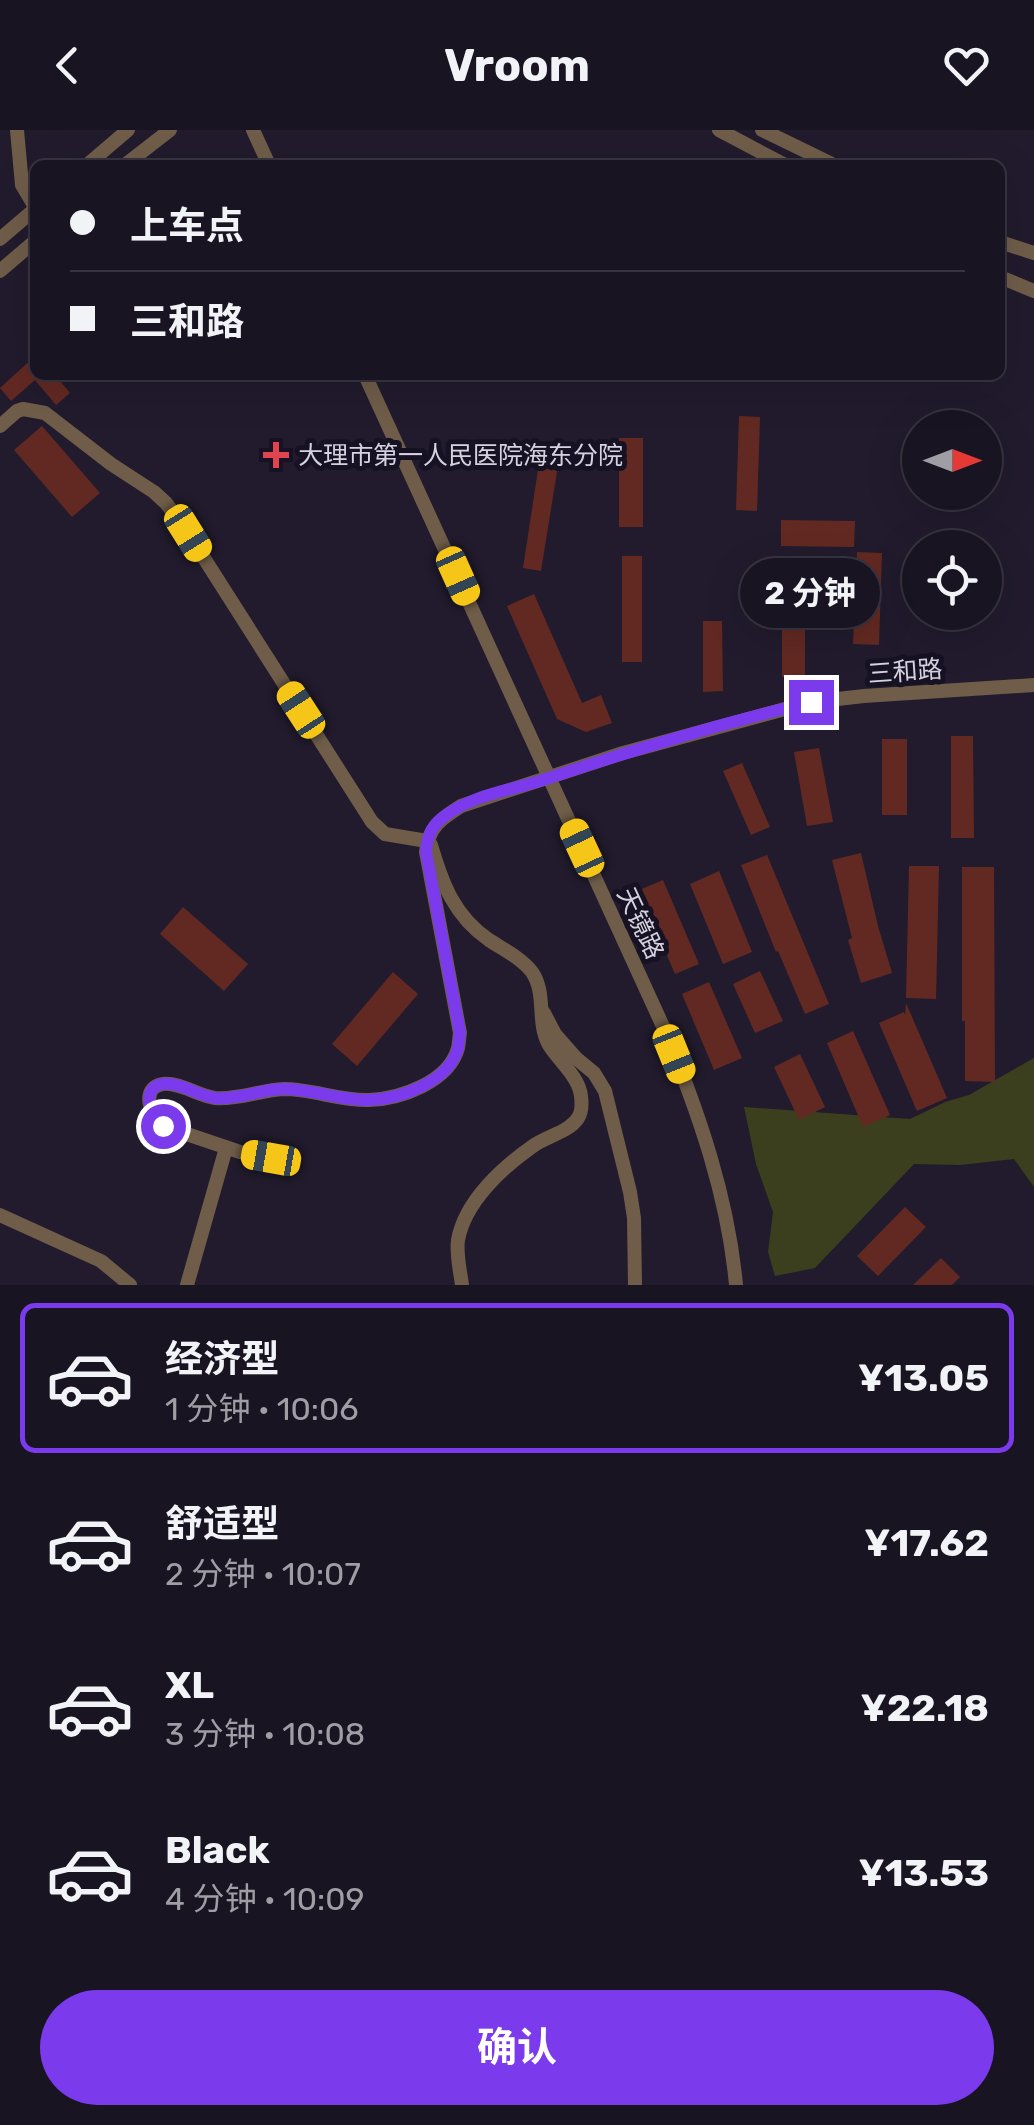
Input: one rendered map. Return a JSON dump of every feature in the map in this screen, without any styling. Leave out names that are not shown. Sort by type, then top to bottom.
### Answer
[{"type":"street","points":[[16,130],[22,186],[30,200]]},
{"type":"street","points":[[92,160],[128,130]]},
{"type":"street","points":[[131,160],[170,130]]},
{"type":"street","points":[[253,130],[267,160]]},
{"type":"street","points":[[719,130],[776,160]]},
{"type":"street","points":[[762,130],[824,160]]},
{"type":"street","points":[[0,239],[30,212]]},
{"type":"street","points":[[1005,244],[1034,253]]},
{"type":"street","points":[[0,271],[30,245]]},
{"type":"street","points":[[1005,279],[1034,291]]},
{"type":"street","name":"天镜路","points":[[367,380],[647,989],[696,1109],[720,1190],[736,1285]]},
{"type":"street","points":[[0,426],[23,409],[45,413],[166,503],[372,822],[385,834],[431,844],[454,906],[484,936],[529,968],[538,984],[544,1034],[580,1090],[581,1114],[568,1127],[534,1145],[486,1187],[459,1235],[462,1285]]},
{"type":"street","name":"三和路","points":[[427,841],[439,820],[461,806],[623,753],[811,702],[1034,686]]},
{"type":"street","points":[[288,1159],[226,1148],[172,1130],[155,1120],[150,1109],[152,1088],[168,1084],[213,1098],[288,1089],[366,1100],[408,1091],[444,1072],[458,1048],[460,1033],[428,870],[427,841]]},
{"type":"street","points":[[542,1008],[555,1034],[594,1072],[605,1091],[630,1192],[635,1285]]},
{"type":"street","points":[[187,1285],[226,1148]]},
{"type":"street","points":[[0,1215],[102,1261],[130,1285]]},
{"type":"green space","points":[[1034,1058],[1034,1187],[1014,1159],[960,1165],[914,1164],[815,1268],[775,1276],[768,1252],[773,1212],[756,1164],[744,1107],[910,1119],[969,1095]]},
{"type":"building","points":[[30,361],[30,380],[35,380],[11,401],[0,388]]},
{"type":"building","points":[[35,380],[59,380],[70,393],[56,405]]},
{"type":"building","points":[[739,416],[760,417],[757,511],[736,510]]},
{"type":"building","points":[[42,426],[100,493],[72,517],[14,450]]},
{"type":"building","points":[[619,438],[643,438],[643,527],[619,527]]},
{"type":"building","points":[[541,450],[560,453],[541,571],[523,568]]},
{"type":"building","points":[[781,520],[855,521],[854,547],[781,546]]},
{"type":"building","points":[[857,552],[882,553],[879,645],[853,644]]},
{"type":"building","points":[[622,556],[642,556],[642,662],[622,662]]},
{"type":"building","points":[[534,594],[582,703],[601,695],[612,723],[586,732],[557,719],[507,606]]},
{"type":"building","points":[[782,597],[805,597],[805,677],[782,677]]},
{"type":"building","points":[[703,621],[722,621],[723,691],[703,692]]},
{"type":"building","points":[[951,736],[973,736],[974,838],[951,838]]},
{"type":"building","points":[[882,739],[907,739],[907,815],[882,815]]},
{"type":"building","points":[[819,748],[833,822],[807,826],[794,752]]},
{"type":"building","points":[[742,763],[770,827],[751,835],[723,771]]},
{"type":"building","points":[[861,853],[892,973],[861,983],[832,860]]},
{"type":"building","points":[[767,855],[829,1004],[805,1014],[741,865]]},
{"type":"building","points":[[909,866],[939,866],[936,999],[906,998]]},
{"type":"building","points":[[962,867],[994,867],[995,1082],[965,1081]]},
{"type":"building","points":[[719,871],[752,952],[723,964],[690,884]]},
{"type":"building","points":[[663,880],[699,964],[675,974],[639,890]]},
{"type":"building","points":[[183,907],[248,964],[224,991],[160,934]]},
{"type":"building","points":[[760,971],[783,1021],[755,1033],[733,984]]},
{"type":"building","points":[[393,972],[418,994],[357,1066],[332,1044]]},
{"type":"building","points":[[709,982],[742,1058],[714,1070],[682,994]]},
{"type":"building","points":[[906,1003],[947,1098],[917,1111],[879,1023],[904,1012],[905,1015]]},
{"type":"building","points":[[853,1031],[890,1115],[863,1127],[827,1043]]},
{"type":"building","points":[[800,1054],[825,1107],[799,1120],[774,1067]]},
{"type":"building","points":[[905,1207],[926,1227],[878,1276],[857,1256]]},
{"type":"building","points":[[941,1258],[960,1277],[952,1285],[913,1285]]},
{"type":"place","name":"大理市第一人民医院海东分院","points":[[276,455]]},
{"type":"route","points":[[163,1126],[150,1109],[152,1088],[159,1084],[213,1098],[288,1089],[366,1100],[387,1098],[432,1080],[452,1060],[460,1033],[426,852],[430,830],[439,820],[486,796],[623,753],[811,702]]}]
